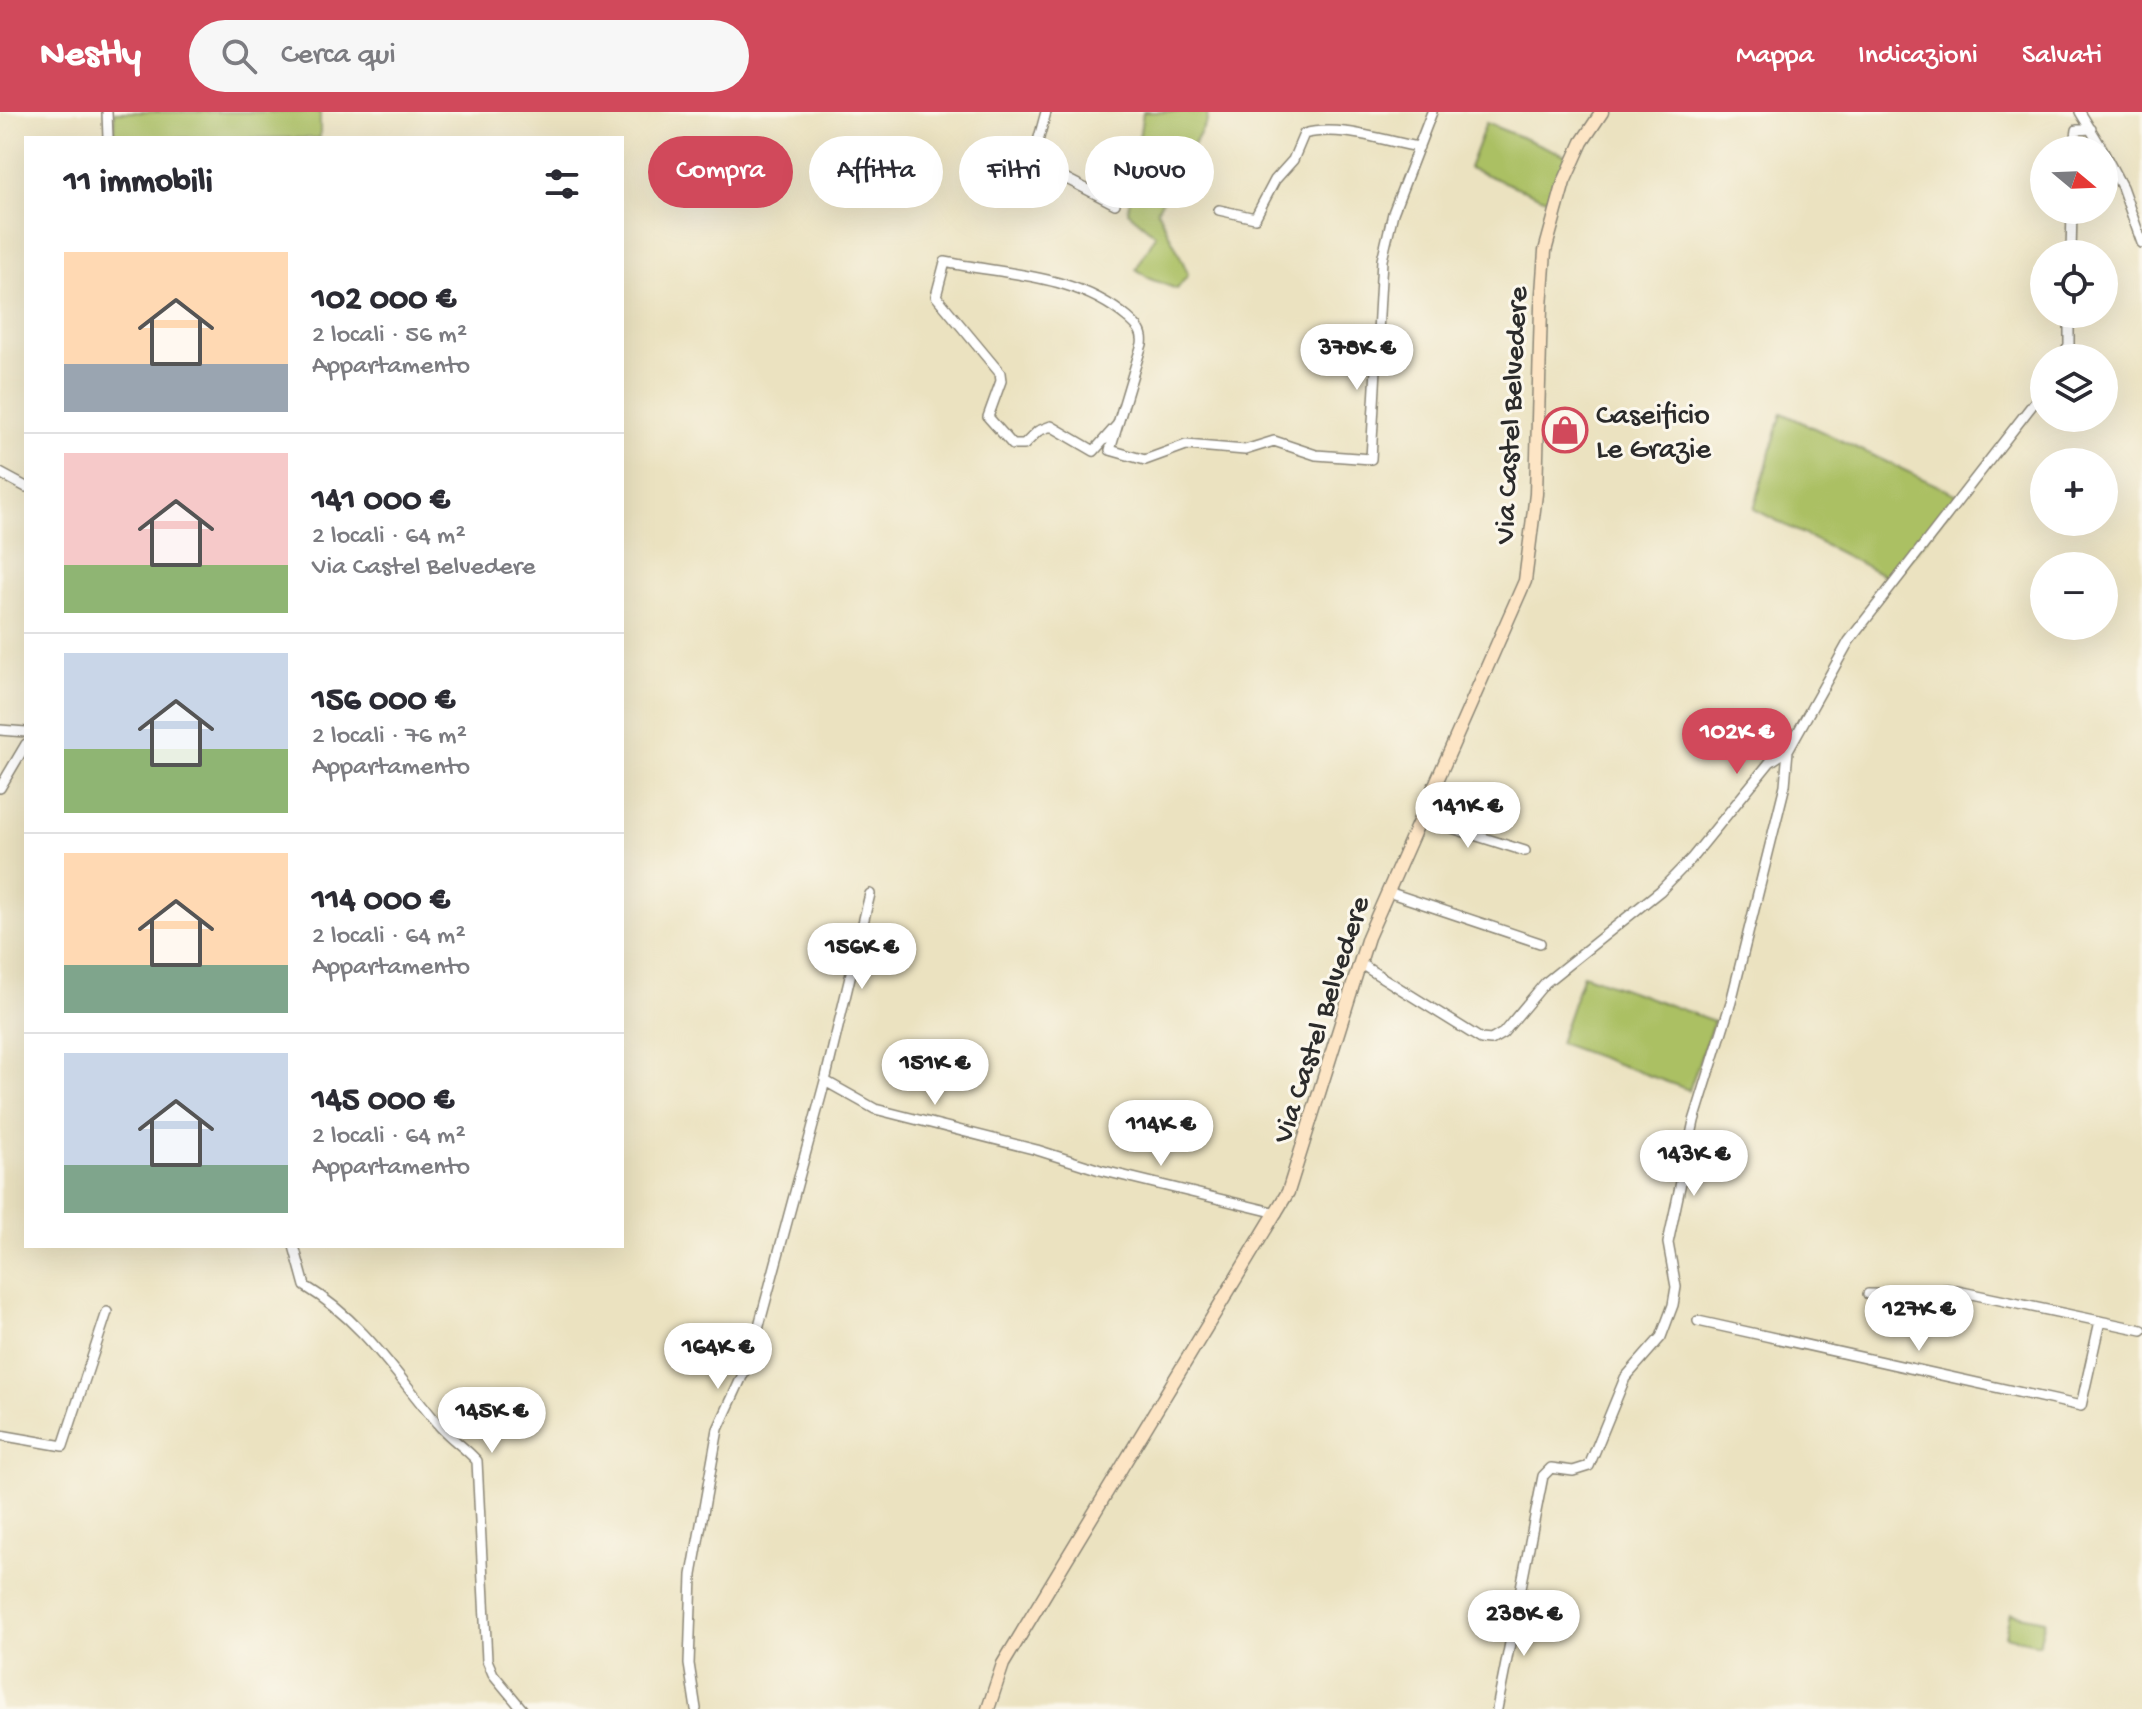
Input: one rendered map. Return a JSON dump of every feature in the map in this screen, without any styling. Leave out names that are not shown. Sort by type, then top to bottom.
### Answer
[{"type":"street","points":[[107,112],[108,136]]},
{"type":"street","points":[[1046,112],[1034,156],[1036,163],[1085,188]]},
{"type":"street","points":[[1118,424],[1094,451],[1051,426],[1038,431],[1024,445],[1013,445],[988,417],[1001,381],[1000,373],[936,296],[945,262],[1074,285],[1095,294],[1135,324],[1143,338],[1142,344],[1118,424],[1110,450],[1145,460],[1186,445],[1245,450],[1274,441],[1316,455],[1371,459],[1382,260],[1393,213],[1432,112]]},
{"type":"street","name":"Via Castel Belvedere","points":[[988,1709],[1003,1664],[1277,1213],[1298,1165],[1359,963],[1525,581],[1536,494],[1545,251],[1564,182],[1582,142],[1602,112]]},
{"type":"street","points":[[2080,112],[2095,136]]},
{"type":"street","points":[[2076,136],[2077,130],[2091,129]]},
{"type":"street","points":[[1219,210],[1255,218],[1275,180],[1293,160],[1304,134],[1338,133],[1419,147]]},
{"type":"street","points":[[2118,179],[2142,243]]},
{"type":"street","points":[[1497,1709],[1543,1476],[1551,1468],[1573,1471],[1589,1466],[1625,1378],[1651,1352],[1668,1322],[1676,1287],[1668,1249],[1674,1213],[1694,1121],[1731,1002],[1785,785],[1788,750],[1849,641],[2030,408]]},
{"type":"street","points":[[0,473],[24,486]]},
{"type":"street","points":[[0,730],[24,732]]},
{"type":"street","points":[[0,788],[24,747]]},
{"type":"street","points":[[1359,963],[1481,1039],[1491,1040],[1503,1033],[1545,983],[1566,964],[1626,922],[1671,880],[1770,762],[1788,750]]},
{"type":"street","points":[[1420,818],[1525,851]]},
{"type":"street","points":[[1388,892],[1540,943]]},
{"type":"street","points":[[696,1709],[689,1664],[692,1575],[718,1429],[750,1359],[825,1081],[870,894]]},
{"type":"street","points":[[825,1081],[875,1109],[1037,1150],[1100,1170],[1277,1213]]},
{"type":"street","points":[[295,1248],[305,1286],[342,1310],[372,1340],[436,1423],[477,1461],[487,1660],[493,1674],[522,1709]]},
{"type":"street","points":[[1868,1294],[1912,1295],[1948,1289],[2142,1330]]},
{"type":"street","points":[[0,1435],[63,1446],[107,1312]]},
{"type":"street","points":[[1698,1321],[2081,1406],[2100,1321]]},
{"type":"green space","points":[[114,112],[320,112],[320,136],[115,136]]},
{"type":"green space","points":[[1143,112],[1208,112],[1199,136],[1139,136]]},
{"type":"green space","points":[[1486,123],[1568,156],[1549,200],[1469,168]]},
{"type":"green space","points":[[1129,208],[1158,208],[1188,275],[1177,289],[1150,279],[1136,269],[1156,235],[1128,212]]},
{"type":"green space","points":[[1782,413],[1960,496],[1893,580],[1754,509]]},
{"type":"green space","points":[[1583,974],[1714,1021],[1689,1090],[1559,1043]]},
{"type":"green space","points":[[2010,1613],[2045,1620],[2039,1644],[2005,1636]]},
{"type":"place","name":"Caseificio Le Grazie","points":[[1565,430]]}]
